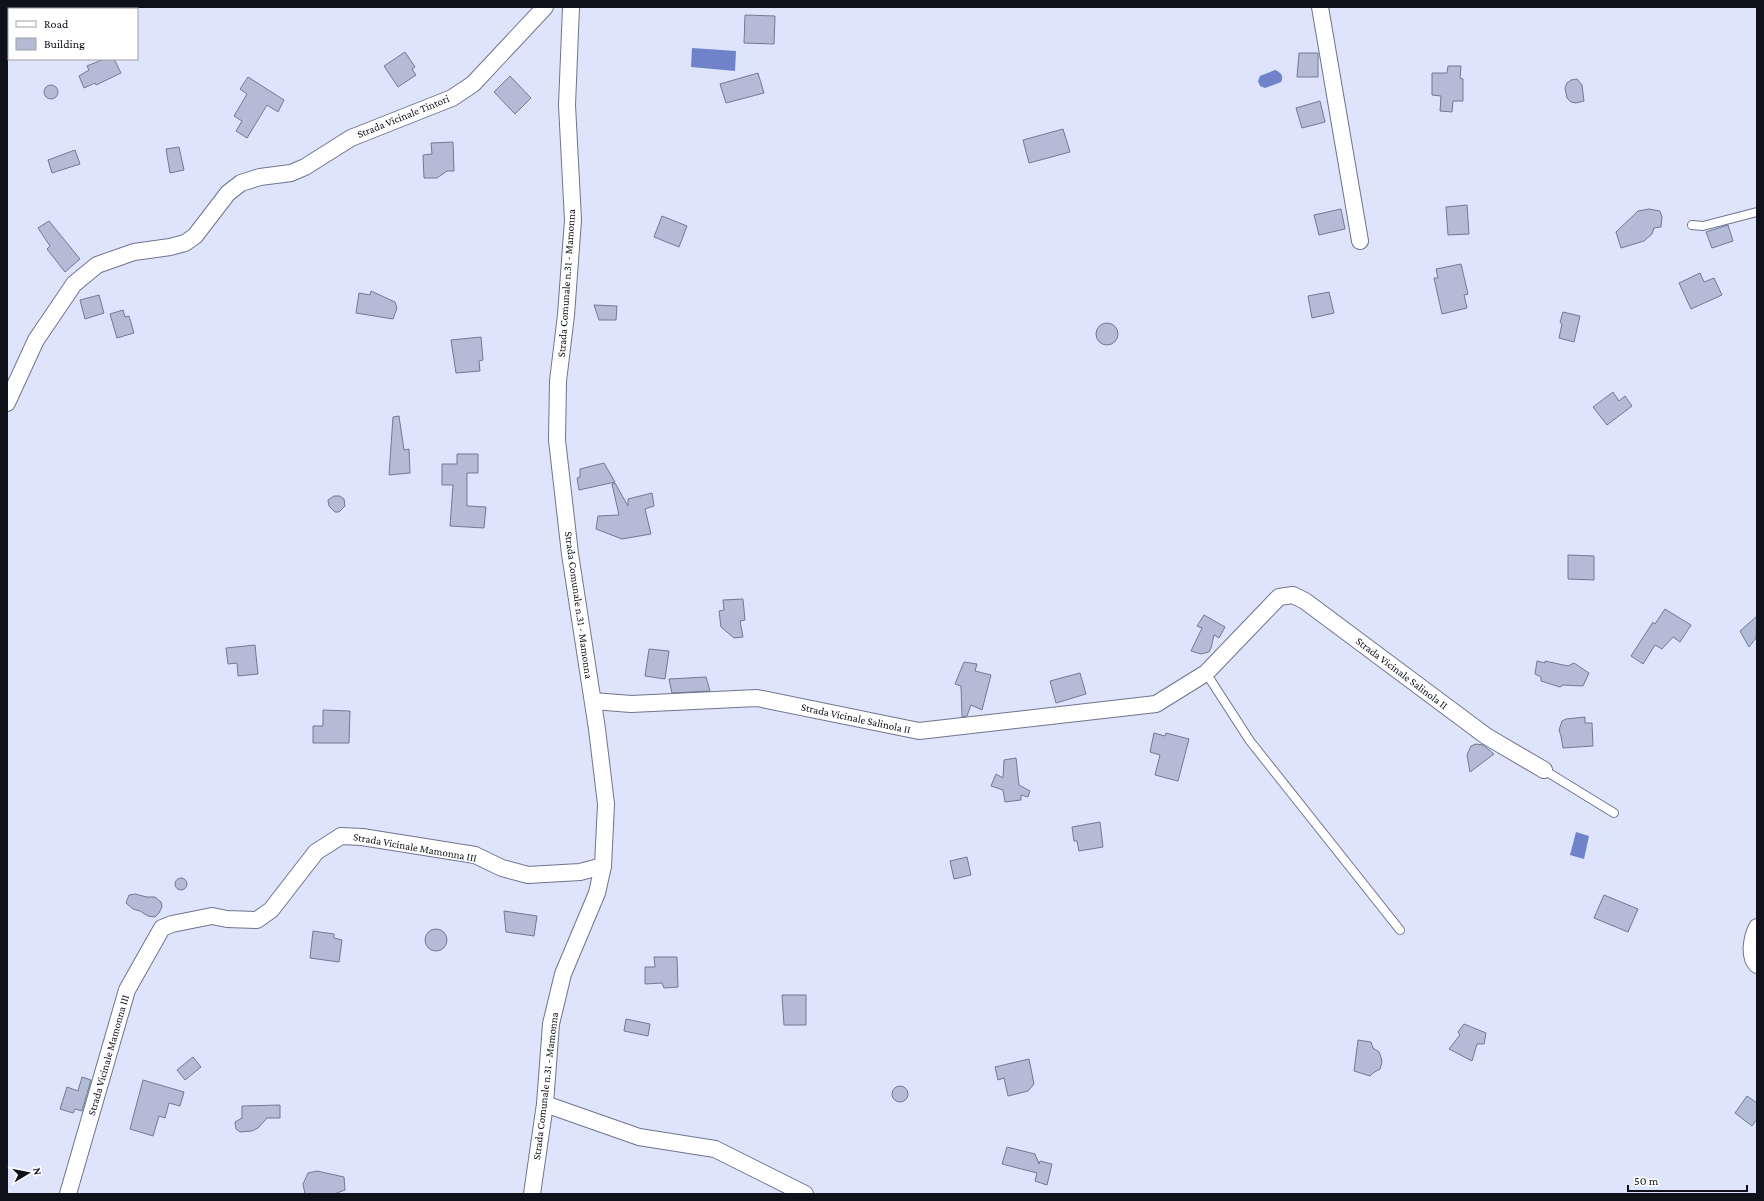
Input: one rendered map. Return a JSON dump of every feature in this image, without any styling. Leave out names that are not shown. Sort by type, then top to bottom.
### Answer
[{"type":"street","name":"Strada Vicinale Tintori","points":[[7,403],[36,340],[74,284],[97,265],[134,252],[170,247],[185,243],[195,236],[228,193],[241,183],[260,177],[291,173],[305,167],[350,138],[452,98],[473,84],[545,7]]},
{"type":"street","name":"Strada Comunale n.31 - Mamonna","points":[[532,1194],[545,1104],[551,1024],[563,974],[597,893],[603,866],[606,804],[604,776],[570,554],[557,440],[558,381],[566,315],[573,220],[567,105],[571,7]]},
{"type":"street","points":[[1320,7],[1360,241]]},
{"type":"street","name":"Strada Vicinale Salinola II","points":[[593,701],[631,704],[757,698],[919,731],[1156,704],[1206,673],[1279,597],[1293,595],[1305,601],[1486,736],[1544,770]]},
{"type":"street","name":"Strada Vicinale Mamonna III","points":[[68,1194],[127,990],[162,928],[172,924],[212,916],[227,919],[257,920],[271,910],[316,852],[341,836],[362,837],[475,855],[502,868],[528,875],[580,872],[603,866]]},
{"type":"street","points":[[1757,927],[1753,935],[1752,952],[1757,965]]},
{"type":"street","points":[[545,1104],[638,1137],[715,1149],[805,1194]]},
{"type":"lane","points":[[1692,225],[1703,226],[1757,212]]},
{"type":"lane","points":[[1206,673],[1250,741],[1400,930]]},
{"type":"lane","name":"Strada Vicinale Salinola II","points":[[1544,770],[1614,813]]},
{"type":"water","points":[[692,48],[736,51],[735,71],[691,67]]},
{"type":"water","points":[[1275,70],[1281,75],[1281,82],[1265,88],[1260,86],[1258,81],[1260,76]]},
{"type":"water","points":[[1576,832],[1589,836],[1584,859],[1570,855]]},
{"type":"building","points":[[745,15],[775,16],[774,44],[744,43]]},
{"type":"building","points":[[405,52],[415,67],[412,69],[416,75],[398,87],[384,66]]},
{"type":"building","points":[[1299,53],[1318,53],[1318,77],[1297,77]]},
{"type":"building","points":[[102,60],[114,60],[121,73],[96,85],[95,83],[84,88],[79,76],[89,70],[87,66]]},
{"type":"building","points":[[1448,66],[1461,66],[1460,78],[1463,79],[1463,101],[1453,101],[1452,112],[1440,111],[1441,96],[1432,95],[1432,73],[1447,73]]},
{"type":"building","points":[[758,73],[764,93],[726,103],[720,84]]},
{"type":"building","points":[[510,76],[531,98],[515,114],[494,92]]},
{"type":"building","points":[[248,77],[284,100],[278,112],[267,105],[247,138],[236,131],[242,121],[234,116],[247,94],[240,89]]},
{"type":"building","points":[[1577,79],[1582,85],[1584,101],[1576,103],[1571,102],[1567,98],[1565,88],[1567,83],[1571,80]]},
{"type":"building","points":[[51,85],[56,87],[58,92],[56,97],[51,99],[46,97],[44,92],[46,87]]},
{"type":"building","points":[[1320,101],[1325,122],[1302,128],[1296,108]]},
{"type":"building","points":[[1063,129],[1070,152],[1029,163],[1023,140]]},
{"type":"building","points":[[453,142],[454,171],[447,171],[437,178],[424,178],[423,155],[432,154],[431,143]]},
{"type":"building","points":[[179,147],[184,170],[170,173],[166,149]]},
{"type":"building","points":[[75,150],[80,164],[52,173],[48,160]]},
{"type":"building","points":[[1467,205],[1469,234],[1448,235],[1446,207]]},
{"type":"building","points":[[1341,209],[1345,229],[1319,235],[1314,215]]},
{"type":"building","points":[[1649,209],[1660,211],[1662,217],[1661,227],[1654,228],[1652,234],[1644,241],[1621,248],[1616,232],[1638,211]]},
{"type":"building","points":[[662,216],[687,226],[679,247],[654,237]]},
{"type":"building","points":[[49,221],[80,259],[65,272],[47,249],[50,246],[38,228]]},
{"type":"building","points":[[1728,225],[1733,241],[1712,248],[1706,232]]},
{"type":"building","points":[[1461,264],[1468,294],[1464,295],[1467,308],[1442,314],[1434,278],[1438,278],[1436,269]]},
{"type":"building","points":[[1700,273],[1704,282],[1714,278],[1722,295],[1691,309],[1679,283]]},
{"type":"building","points":[[371,291],[395,302],[397,308],[393,319],[356,313],[359,293],[370,295]]},
{"type":"building","points":[[1329,292],[1334,313],[1312,318],[1308,296]]},
{"type":"building","points":[[99,295],[104,313],[85,319],[80,300]]},
{"type":"building","points":[[594,305],[617,306],[616,320],[599,320]]},
{"type":"building","points":[[123,310],[125,317],[129,316],[134,333],[117,338],[110,314]]},
{"type":"building","points":[[1563,312],[1580,316],[1574,342],[1559,338],[1562,324],[1560,322]]},
{"type":"building","points":[[1107,323],[1115,326],[1118,334],[1115,342],[1107,345],[1099,342],[1096,334],[1099,326]]},
{"type":"building","points":[[481,337],[483,360],[479,361],[480,371],[456,373],[451,340]]},
{"type":"building","points":[[1613,392],[1619,401],[1625,396],[1632,406],[1607,425],[1593,407]]},
{"type":"building","points":[[399,416],[404,450],[409,449],[410,473],[389,475],[393,417]]},
{"type":"building","points":[[457,454],[478,454],[478,473],[467,473],[467,506],[486,507],[484,528],[450,526],[453,485],[442,485],[442,464],[457,464]]},
{"type":"building","points":[[604,463],[615,482],[579,490],[577,478],[580,477],[580,469]]},
{"type":"building","points":[[615,483],[628,506],[628,499],[652,493],[654,506],[645,509],[651,534],[622,539],[596,529],[598,516],[619,515],[612,484]]},
{"type":"building","points":[[334,496],[340,496],[344,499],[345,506],[339,512],[335,512],[329,506],[328,500]]},
{"type":"building","points":[[1568,555],[1594,556],[1594,580],[1568,579]]},
{"type":"building","points":[[743,599],[745,620],[740,621],[743,637],[734,638],[721,627],[719,611],[724,610],[723,600]]},
{"type":"building","points":[[1665,609],[1691,625],[1680,642],[1673,637],[1662,649],[1655,645],[1643,664],[1631,656],[1653,622],[1655,624]]},
{"type":"building","points":[[1204,615],[1225,627],[1219,638],[1214,635],[1209,652],[1201,654],[1191,651],[1202,628],[1197,626]]},
{"type":"building","points":[[1757,616],[1756,638],[1749,647],[1740,631]]},
{"type":"building","points":[[255,645],[258,674],[238,676],[237,663],[228,664],[226,648]]},
{"type":"building","points":[[649,649],[669,651],[665,679],[645,676]]},
{"type":"building","points":[[1537,661],[1545,663],[1545,661],[1568,666],[1574,663],[1589,673],[1583,686],[1563,685],[1560,687],[1541,681],[1541,677],[1535,674]]},
{"type":"building","points":[[964,662],[977,664],[975,671],[991,675],[982,710],[971,705],[967,716],[962,717],[961,686],[955,684]]},
{"type":"building","points":[[1080,673],[1086,694],[1056,703],[1050,681]]},
{"type":"building","points":[[706,677],[710,691],[672,693],[669,679]]},
{"type":"building","points":[[323,710],[350,711],[349,743],[313,743],[313,726],[323,726]]},
{"type":"building","points":[[1585,717],[1585,723],[1592,723],[1593,746],[1563,748],[1559,730],[1562,721],[1566,719]]},
{"type":"building","points":[[1154,733],[1165,736],[1166,733],[1189,739],[1178,781],[1155,775],[1160,755],[1150,752]]},
{"type":"building","points":[[1476,744],[1483,745],[1494,754],[1470,772],[1467,755],[1471,746]]},
{"type":"building","points":[[1016,758],[1019,785],[1030,791],[1028,797],[1021,795],[1021,800],[1005,802],[1003,790],[991,786],[996,774],[1003,778],[1004,760]]},
{"type":"building","points":[[1100,822],[1103,847],[1079,851],[1077,841],[1074,841],[1072,827]]},
{"type":"building","points":[[967,857],[971,875],[954,879],[950,861]]},
{"type":"building","points":[[183,878],[186,879],[186,889],[179,890],[176,889],[175,882],[176,879]]},
{"type":"building","points":[[135,894],[155,897],[161,902],[162,907],[159,913],[155,917],[148,916],[133,909],[126,903],[129,895]]},
{"type":"building","points":[[1604,895],[1638,909],[1628,932],[1594,918]]},
{"type":"building","points":[[504,911],[537,916],[534,936],[506,932]]},
{"type":"building","points":[[432,929],[440,929],[447,936],[447,944],[440,951],[432,951],[425,944],[425,936]]},
{"type":"building","points":[[313,931],[334,934],[334,938],[342,940],[339,962],[310,958]]},
{"type":"building","points":[[654,957],[677,957],[678,987],[664,988],[662,983],[645,984],[645,967],[655,967]]},
{"type":"building","points":[[782,995],[806,995],[806,1025],[784,1025]]},
{"type":"building","points":[[626,1019],[650,1024],[648,1036],[624,1031]]},
{"type":"building","points":[[1464,1024],[1486,1033],[1484,1044],[1477,1044],[1472,1061],[1449,1049],[1460,1035],[1458,1032]]},
{"type":"building","points":[[1358,1040],[1371,1042],[1373,1048],[1379,1052],[1381,1057],[1382,1062],[1380,1069],[1370,1076],[1354,1071]]},
{"type":"building","points":[[193,1057],[201,1067],[185,1080],[177,1070]]},
{"type":"building","points":[[1029,1059],[1034,1084],[1028,1091],[1008,1096],[1004,1078],[998,1080],[995,1067]]},
{"type":"building","points":[[82,1077],[91,1080],[82,1111],[75,1109],[73,1113],[60,1109],[67,1087],[78,1091]]},
{"type":"building","points":[[143,1080],[184,1092],[180,1106],[169,1103],[165,1118],[159,1116],[153,1136],[130,1129]]},
{"type":"building","points":[[897,1086],[903,1086],[908,1091],[906,1100],[903,1102],[897,1102],[892,1097],[892,1091]]},
{"type":"building","points":[[1747,1096],[1757,1103],[1757,1119],[1752,1126],[1735,1113]]},
{"type":"building","points":[[280,1105],[280,1118],[267,1118],[258,1128],[252,1131],[240,1132],[236,1129],[235,1122],[242,1118],[242,1106]]},
{"type":"building","points":[[1007,1147],[1035,1154],[1039,1164],[1040,1161],[1052,1164],[1047,1185],[1035,1181],[1037,1173],[1002,1164]]},
{"type":"building","points":[[317,1171],[344,1177],[345,1190],[334,1194],[305,1194],[303,1184],[308,1173]]}]
